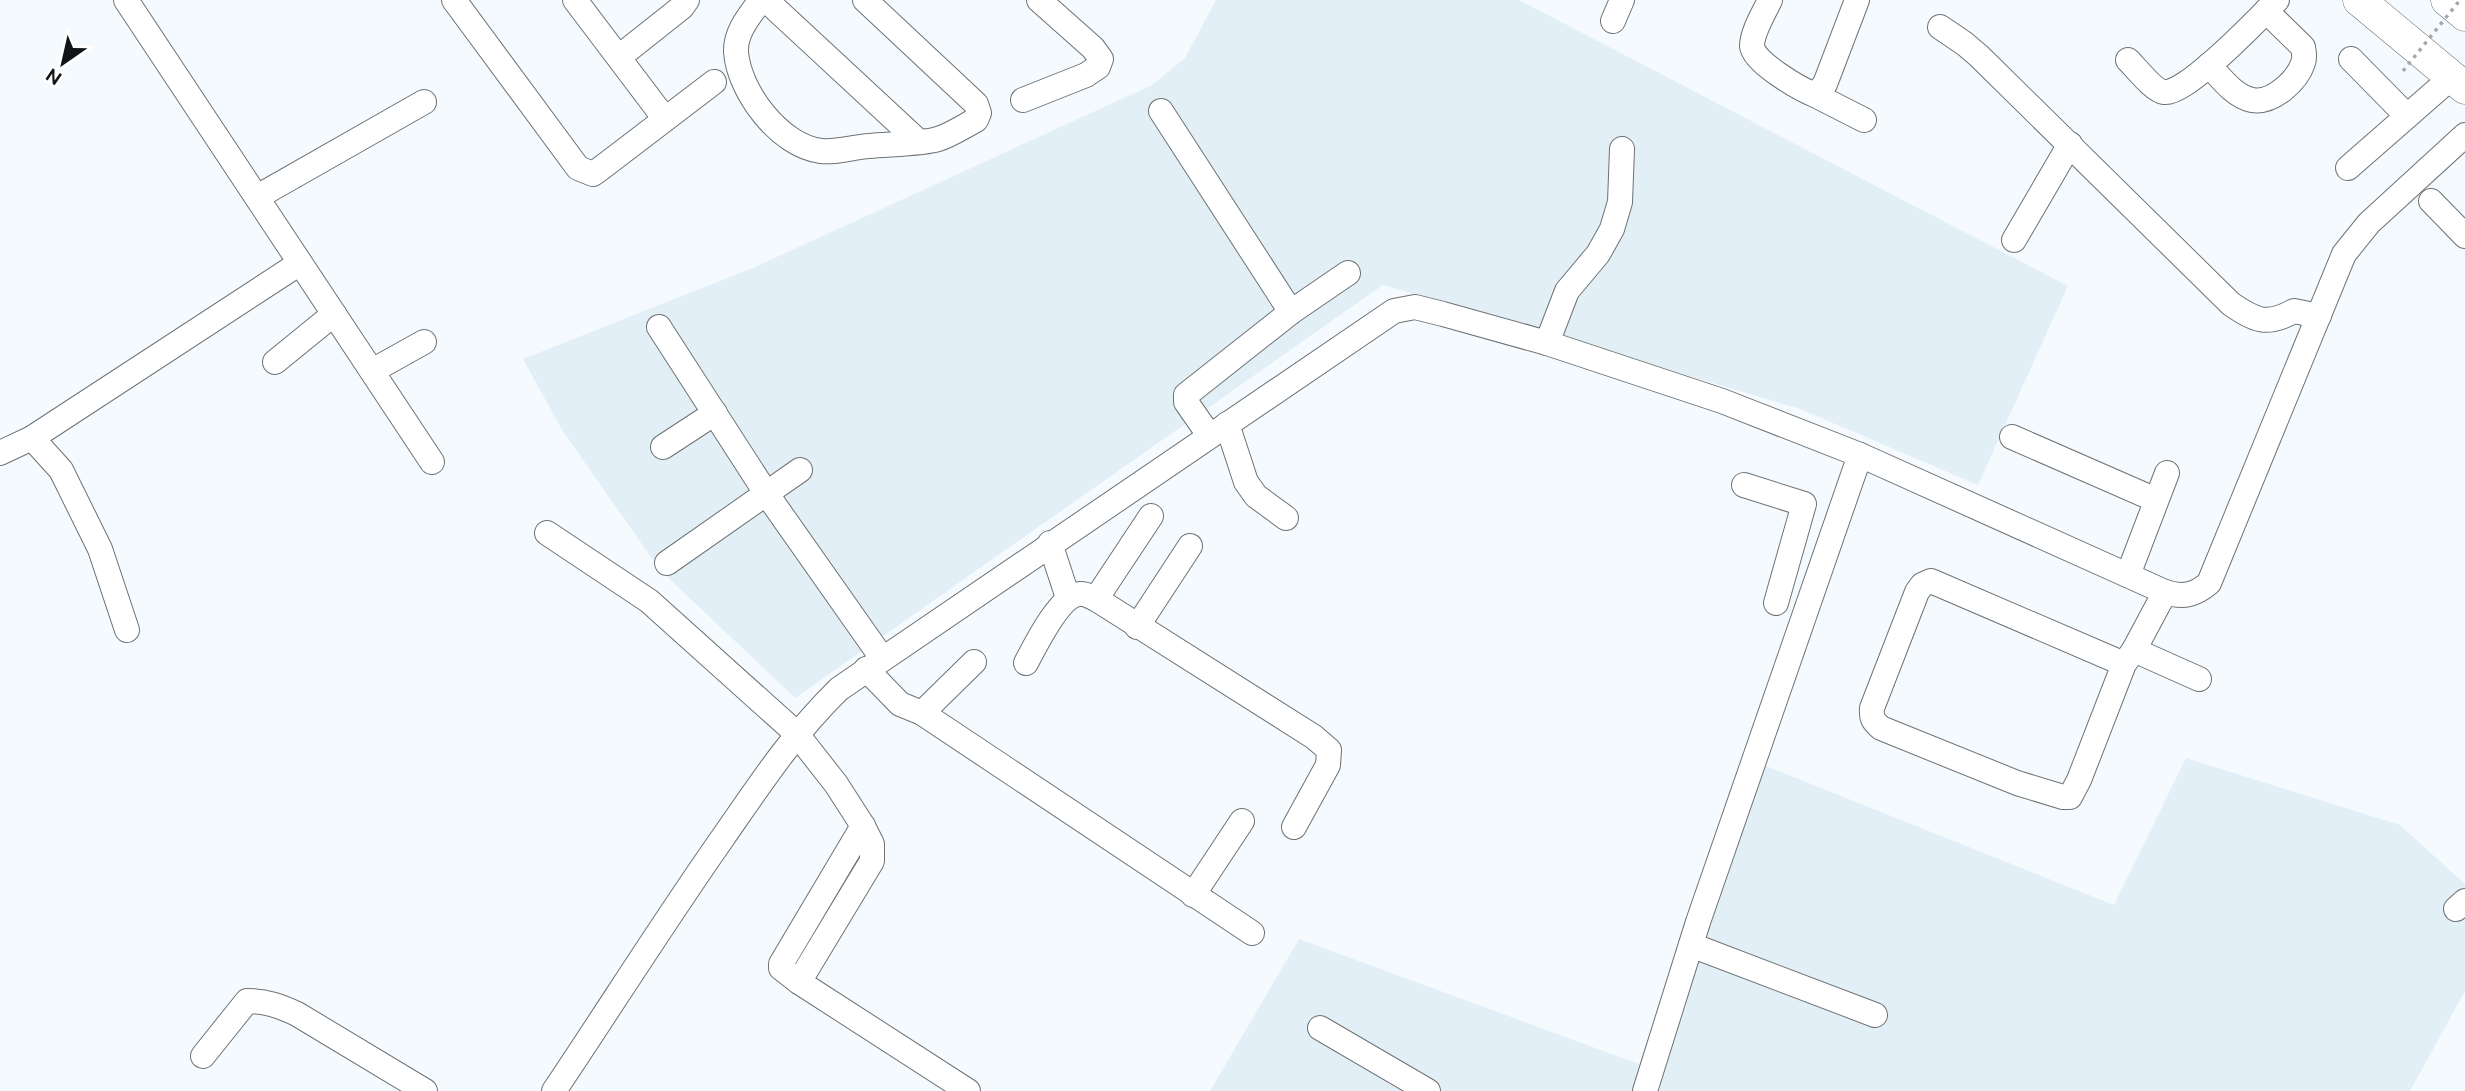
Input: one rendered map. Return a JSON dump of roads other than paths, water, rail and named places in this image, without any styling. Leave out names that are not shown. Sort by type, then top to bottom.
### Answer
[{"type":"main road","points":[[2359,0],[2458,83]]},
{"type":"main road","points":[[2447,0],[2465,15]]},
{"type":"street","points":[[126,0],[432,462]]},
{"type":"street","points":[[454,0],[578,168],[586,173],[593,174],[714,82]]},
{"type":"street","points":[[575,0],[664,119]]},
{"type":"street","points":[[619,57],[682,7],[687,0]]},
{"type":"street","points":[[761,0],[737,38],[736,52],[741,74],[762,114],[782,134],[803,147],[823,151],[937,140],[976,120],[979,113],[976,104],[865,0]]},
{"type":"street","points":[[766,0],[918,141]]},
{"type":"street","points":[[1023,100],[1086,75],[1098,67],[1101,59],[1093,48],[1040,0]]},
{"type":"street","points":[[1770,0],[1752,43],[1753,53],[1760,62],[1864,120]]},
{"type":"street","points":[[1815,95],[1825,84],[1857,0]]},
{"type":"street","points":[[2128,60],[2161,92],[2169,93],[2210,65],[2272,5],[2303,47],[2304,61],[2301,68],[2278,92],[2266,100],[2252,100],[2228,87],[2210,65]]},
{"type":"street","points":[[1940,27],[1965,44],[2231,304],[2250,317],[2263,321],[2280,319],[2294,311],[2319,316]]},
{"type":"street","points":[[2351,59],[2407,116]]},
{"type":"street","points":[[2348,167],[2407,116],[2458,83]]},
{"type":"street","points":[[257,197],[424,102]]},
{"type":"street","points":[[1161,111],[1292,312]]},
{"type":"street","points":[[554,1091],[796,733],[839,689],[1049,543],[1394,311],[1415,307],[1547,343],[1722,401],[1860,455],[2165,592],[2189,595],[2200,591],[2209,583],[2344,254],[2362,231],[2395,198],[2465,135]]},
{"type":"street","points":[[2014,240],[2070,144]]},
{"type":"street","points":[[1547,343],[1567,291],[1598,254],[1612,229],[1620,202],[1622,149]]},
{"type":"street","points":[[2431,201],[2465,236]]},
{"type":"street","points":[[0,453],[32,438],[300,263]]},
{"type":"street","points":[[1286,518],[1256,496],[1218,430],[1186,402],[1186,394],[1292,312],[1348,273]]},
{"type":"street","points":[[275,362],[334,314]]},
{"type":"street","points":[[659,327],[900,704],[922,713],[1252,933]]},
{"type":"street","points":[[372,372],[424,342]]},
{"type":"street","points":[[663,447],[715,413]]},
{"type":"street","points":[[2012,437],[2156,500]]},
{"type":"street","points":[[32,438],[61,470],[95,538],[127,630]]},
{"type":"street","points":[[1645,1091],[1691,945],[1860,455]]},
{"type":"street","points":[[667,563],[800,470]]},
{"type":"street","points":[[2128,575],[2167,473]]},
{"type":"street","points":[[1744,485],[1841,513]]},
{"type":"street","points":[[1776,603],[1804,504]]},
{"type":"street","points":[[1096,599],[1152,516]]},
{"type":"street","points":[[547,533],[649,601],[796,733],[836,784],[872,844],[872,861],[799,982],[968,1091]]},
{"type":"street","points":[[1049,543],[1068,598]]},
{"type":"street","points":[[1137,626],[1190,546]]},
{"type":"street","points":[[2165,592],[2129,657],[2070,797],[2017,783],[1881,728],[1871,717],[1872,708],[1917,592],[1922,585],[1931,581],[2129,657],[2199,679]]},
{"type":"street","points":[[1026,663],[1045,629],[1068,598],[1080,594],[1096,599],[1314,737],[1329,751],[1328,765],[1294,827]]},
{"type":"street","points":[[922,713],[974,662]]},
{"type":"street","points":[[1192,895],[1242,821]]},
{"type":"street","points":[[1691,945],[1875,1015]]},
{"type":"street","points":[[203,1056],[247,1000],[261,1001],[277,1004],[297,1013],[411,1087]]},
{"type":"street","points":[[1320,1028],[1428,1091]]}]
